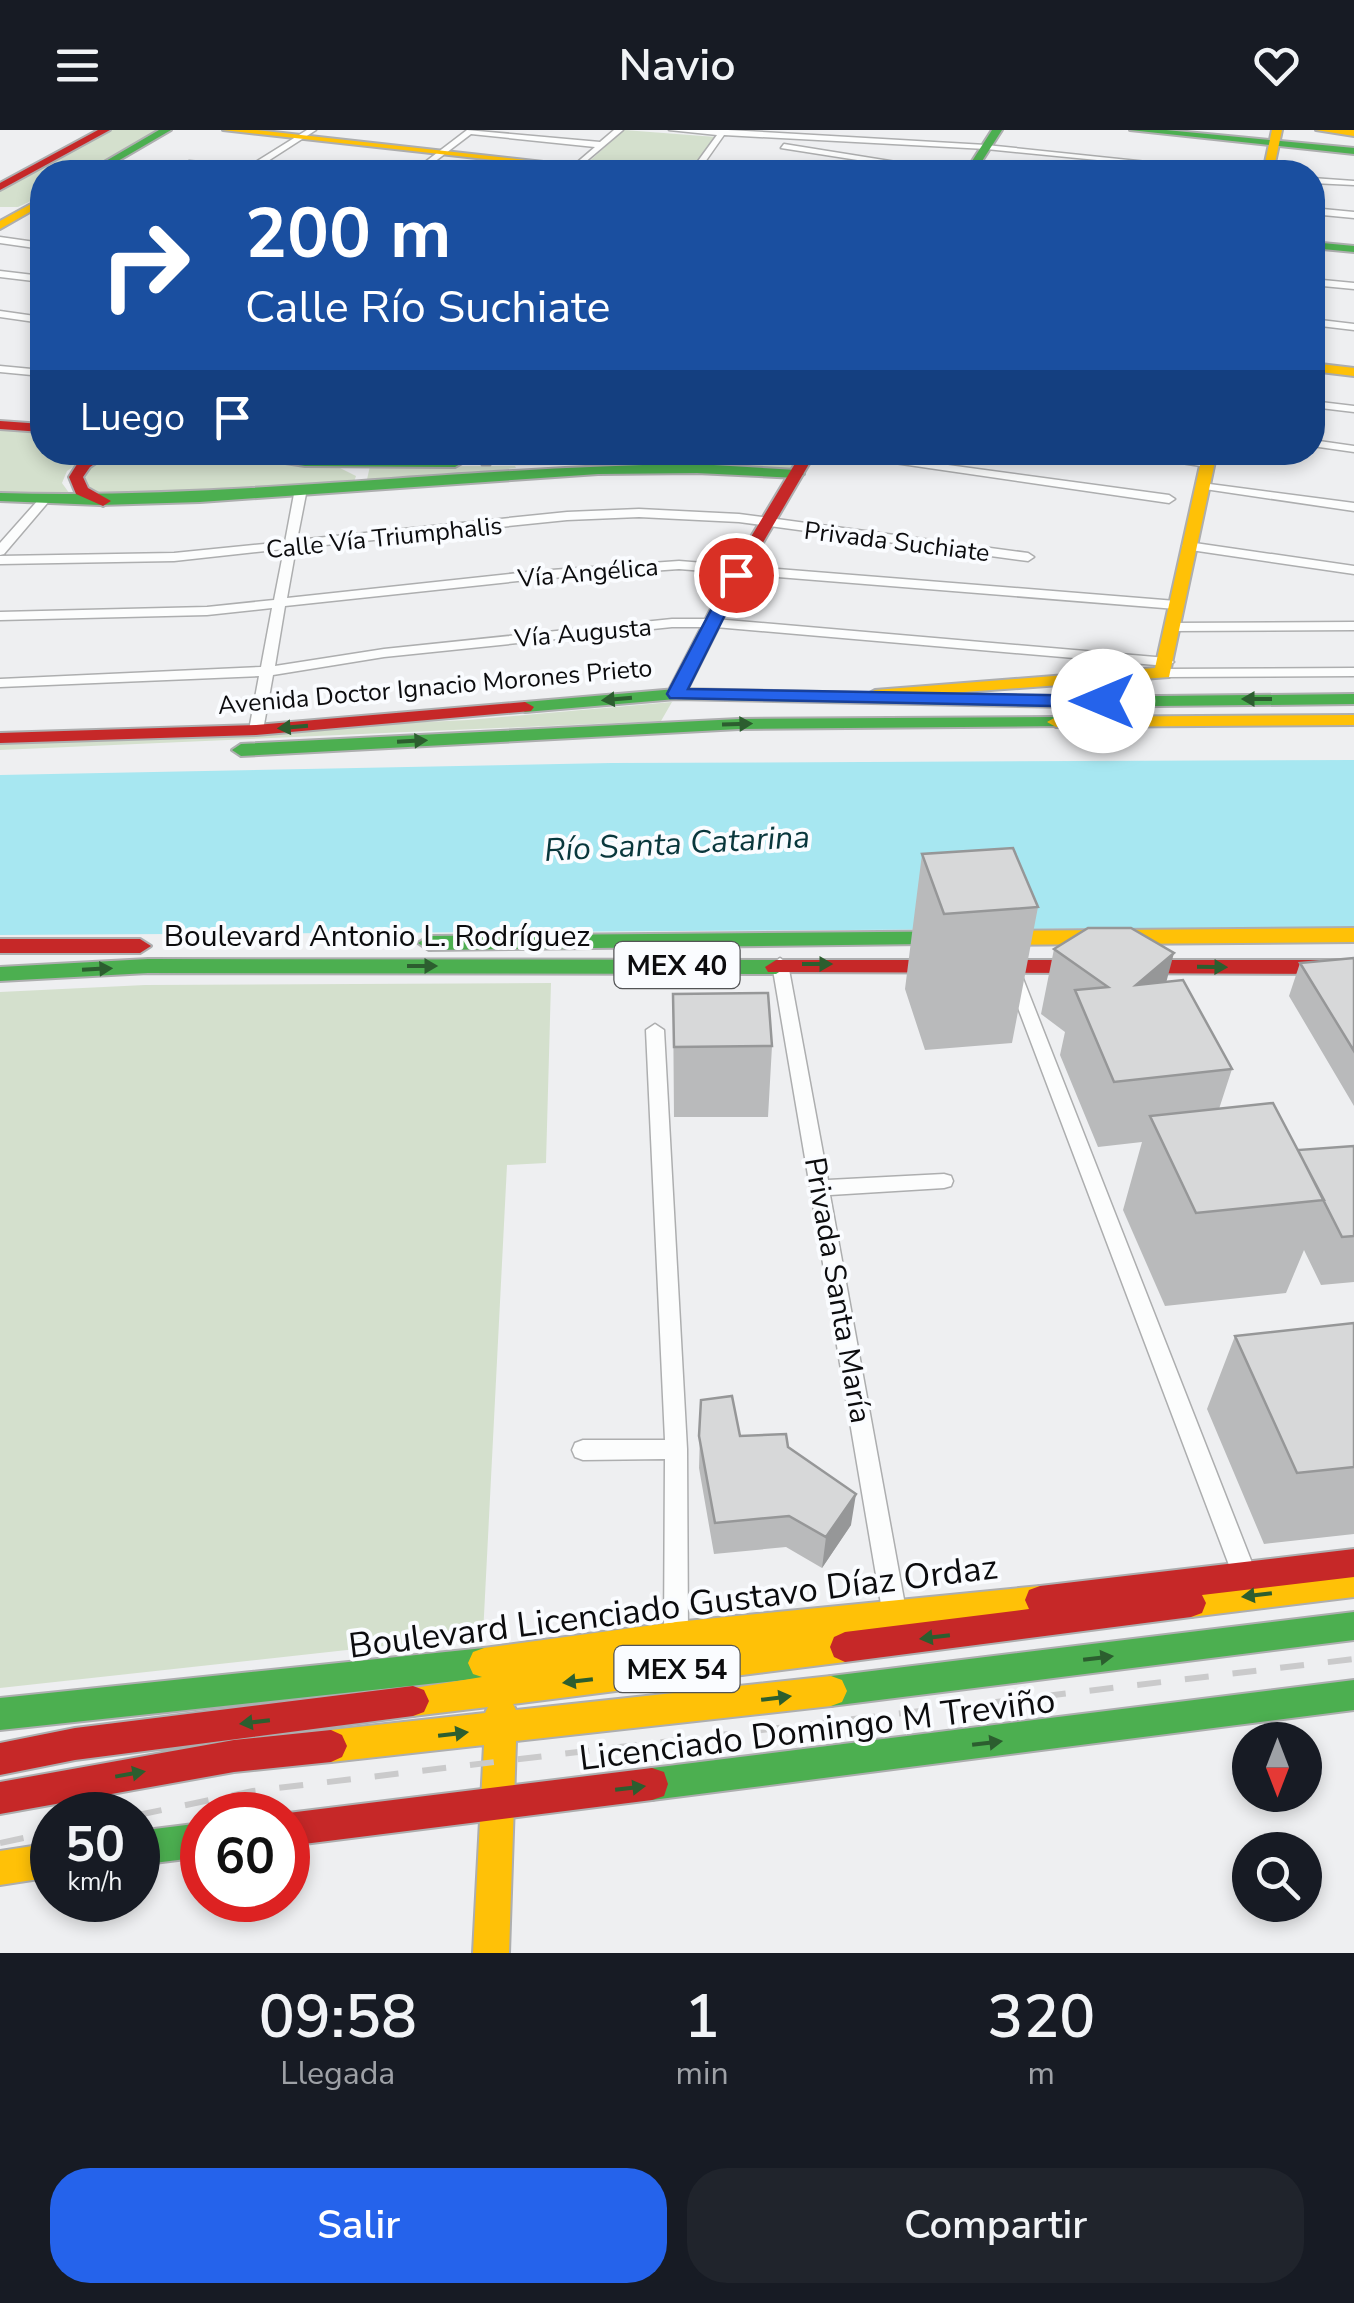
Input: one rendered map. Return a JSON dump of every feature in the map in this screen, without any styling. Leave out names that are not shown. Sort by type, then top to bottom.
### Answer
[{"type":"main road","points":[[50,160],[106,130]]},
{"type":"main road","points":[[113,160],[166,130]]},
{"type":"main road","points":[[228,130],[306,134],[514,160]]},
{"type":"main road","points":[[1135,130],[1276,137],[1354,150]]},
{"type":"main road","points":[[1320,130],[1354,133]]},
{"type":"main road","points":[[0,187],[30,171]]},
{"type":"main road","points":[[1325,246],[1354,249]]},
{"type":"main road","points":[[1325,369],[1354,372]]},
{"type":"main road","points":[[0,425],[30,427]]},
{"type":"main road","points":[[84,465],[76,485],[104,501]]},
{"type":"main road","points":[[346,488],[361,478],[359,470],[349,465]]},
{"type":"main road","points":[[513,465],[588,465]]},
{"type":"main road","points":[[0,496],[104,501],[300,494],[524,465]]},
{"type":"main road","points":[[672,465],[797,474]]},
{"type":"main road","points":[[676,694],[739,570],[802,465]]},
{"type":"main road","points":[[874,695],[1165,668],[1206,468]]},
{"type":"main road","name":"Avenida Doctor Ignacio Morones Prieto","points":[[0,738],[256,730],[676,694],[874,695],[1070,702],[1354,699]]},
{"type":"main road","points":[[1320,720],[1354,712]]},
{"type":"main road","name":"Avenida Doctor Ignacio Morones Prieto","points":[[0,756],[229,750],[739,724],[1354,720]]},
{"type":"main road","name":"Boulevard Antonio L. Rodríguez","points":[[0,946],[1354,935]]},
{"type":"main road","name":"Boulevard Antonio L. Rodríguez","points":[[0,974],[148,966],[1354,967]]},
{"type":"main road","name":"Boulevard Licenciado Gustavo Díaz Ordaz","points":[[0,1714],[394,1676],[676,1637],[1354,1563]]},
{"type":"main road","name":"Boulevard Licenciado Gustavo Díaz Ordaz","points":[[0,1759],[75,1744],[1354,1583]]},
{"type":"main road","name":"MEX 54","points":[[0,1798],[234,1756],[1354,1626]]},
{"type":"main road","points":[[491,1953],[500,1691]]},
{"type":"main road","name":"Licenciado Domingo M Treviño","points":[[310,1827],[1354,1695]]},
{"type":"main road","points":[[0,1868],[30,1863]]},
{"type":"street","points":[[585,160],[619,130]]},
{"type":"street","points":[[673,130],[770,136],[991,139],[1148,160]]},
{"type":"street","points":[[432,160],[471,131],[602,146]]},
{"type":"street","points":[[722,132],[872,160]]},
{"type":"street","points":[[702,160],[722,132]]},
{"type":"street","points":[[266,160],[306,134]]},
{"type":"street","points":[[760,142],[770,136]]},
{"type":"street","points":[[1325,181],[1354,184]]},
{"type":"street","points":[[1325,213],[1354,216]]},
{"type":"street","points":[[0,274],[30,278]]},
{"type":"street","points":[[1325,283],[1354,286]]},
{"type":"street","points":[[0,314],[30,318]]},
{"type":"street","points":[[1325,324],[1354,327]]},
{"type":"street","points":[[0,369],[30,372]]},
{"type":"street","points":[[1325,406],[1354,409]]},
{"type":"street","points":[[1325,445],[1354,449]]},
{"type":"street","points":[[917,465],[1169,500]]},
{"type":"street","points":[[1206,468],[1354,507]]},
{"type":"street","points":[[256,730],[300,494]]},
{"type":"street","points":[[0,551],[44,500]]},
{"type":"street","name":"Calle Vía Triumphalis","points":[[0,560],[129,559],[291,548],[604,513],[701,514],[766,525]]},
{"type":"street","name":"Privada Suchiate","points":[[766,525],[1028,557]]},
{"type":"street","points":[[1188,546],[1354,570]]},
{"type":"street","name":"Vía Angélica","points":[[0,616],[278,605],[614,568],[679,565],[1175,616],[1354,626]]},
{"type":"street","name":"Vía Augusta","points":[[0,683],[270,670],[545,634],[714,623],[1165,668],[1354,672]]},
{"type":"street","name":"Privada Santa María","points":[[780,964],[895,1616]]},
{"type":"street","points":[[1010,964],[1244,1573]]},
{"type":"street","points":[[655,1030],[676,1449],[676,1637]]},
{"type":"street","points":[[820,1188],[944,1181]]},
{"type":"street","points":[[583,1450],[676,1449]]},
{"type":"green space","points":[[112,130],[158,130],[106,160],[57,160]]},
{"type":"green space","points":[[624,130],[716,137],[699,160],[591,160]]},
{"type":"green space","points":[[30,175],[30,202],[18,207],[0,207],[0,191]]},
{"type":"green space","points":[[0,430],[30,431],[30,465],[76,465],[67,471],[62,483],[72,497],[0,493]]},
{"type":"green space","points":[[88,465],[317,465],[338,467],[356,476],[354,482],[298,494],[185,501],[92,494],[79,480]]},
{"type":"green space","points":[[704,465],[794,465],[791,470]]},
{"type":"green space","points":[[370,466],[515,466],[516,468],[366,484]]},
{"type":"green space","points":[[672,702],[661,721],[0,750],[0,742],[468,720]]},
{"type":"green space","points":[[551,983],[546,1163],[507,1165],[483,1635],[0,1688],[0,992],[145,985]]},
{"type":"water","name":"Río Santa Catarina","points":[[1354,760],[1354,927],[0,935],[0,775],[611,763]]},
{"type":"building","points":[[1013,848],[1038,907],[944,914],[922,854]]},
{"type":"building","points":[[1088,928],[1131,928],[1174,953],[1136,985],[1183,980],[1232,1069],[1114,1082],[1075,990],[1108,987],[1054,949]]},
{"type":"building","points":[[1354,958],[1354,1051],[1300,963]]},
{"type":"building","points":[[768,993],[772,1046],[674,1047],[673,994]]},
{"type":"building","points":[[1273,1103],[1324,1200],[1196,1213],[1150,1116]]},
{"type":"building","points":[[1354,1146],[1354,1236],[1342,1237],[1298,1150]]},
{"type":"building","points":[[1354,1323],[1354,1467],[1297,1473],[1235,1336]]},
{"type":"building","points":[[732,1396],[740,1436],[786,1434],[788,1447],[856,1494],[826,1537],[789,1516],[715,1523],[699,1436],[701,1400]]},
{"type":"railway","points":[[160,1810],[253,1791],[1354,1659]]},
{"type":"railway","points":[[0,1843],[30,1837]]},
{"type":"traffic: fast","points":[[113,160],[166,130]]},
{"type":"traffic: fast","points":[[978,160],[997,130]]},
{"type":"traffic: fast","points":[[1135,130],[1354,151]]},
{"type":"traffic: fast","points":[[1325,246],[1354,249]]},
{"type":"traffic: fast","points":[[0,497],[200,498],[598,469],[697,468],[797,474]]},
{"type":"traffic: fast","points":[[525,707],[676,694],[1070,702],[1354,699]]},
{"type":"traffic: fast","points":[[241,750],[739,724],[1056,722]]},
{"type":"traffic: fast","points":[[429,943],[997,938]]},
{"type":"traffic: fast","points":[[0,974],[148,966],[776,967]]},
{"type":"traffic: fast","points":[[831,1691],[1354,1626]]},
{"type":"traffic: fast","points":[[0,1714],[484,1663]]},
{"type":"traffic: fast","points":[[652,1784],[1354,1695]]},
{"type":"traffic: fast","points":[[160,1845],[180,1843]]},
{"type":"traffic: slow","points":[[228,130],[514,160]]},
{"type":"traffic: slow","points":[[1271,160],[1277,130]]},
{"type":"traffic: slow","points":[[1321,130],[1354,133]]},
{"type":"traffic: slow","points":[[0,226],[30,208]]},
{"type":"traffic: slow","points":[[1325,369],[1354,372]]},
{"type":"traffic: slow","points":[[875,695],[1163,673],[1207,465]]},
{"type":"traffic: slow","points":[[1056,722],[1354,720]]},
{"type":"traffic: slow","points":[[997,938],[1354,935]]},
{"type":"traffic: slow","points":[[1191,1603],[1354,1583]]},
{"type":"traffic: slow","points":[[484,1663],[676,1637],[1040,1600]]},
{"type":"traffic: slow","points":[[413,1701],[845,1647]]},
{"type":"traffic: slow","points":[[331,1746],[831,1691]]},
{"type":"traffic: slow","points":[[491,1953],[501,1713]]},
{"type":"traffic: slow","points":[[0,1868],[30,1863]]},
{"type":"traffic: jam","points":[[50,160],[105,130]]},
{"type":"traffic: jam","points":[[0,187],[30,171]]},
{"type":"traffic: jam","points":[[0,425],[30,427]]},
{"type":"traffic: jam","points":[[83,465],[76,477],[81,491],[103,501]]},
{"type":"traffic: jam","points":[[676,694],[739,570],[801,465]]},
{"type":"traffic: jam","points":[[0,738],[256,730],[525,707]]},
{"type":"traffic: jam","points":[[0,946],[140,946]]},
{"type":"traffic: jam","points":[[776,967],[1354,967]]},
{"type":"traffic: jam","points":[[1040,1600],[1354,1563]]},
{"type":"traffic: jam","points":[[845,1647],[1191,1603]]},
{"type":"traffic: jam","points":[[0,1759],[75,1744],[413,1701]]},
{"type":"traffic: jam","points":[[0,1798],[234,1756],[331,1746]]},
{"type":"traffic: jam","points":[[310,1827],[652,1784]]},
{"type":"route","points":[[736,575],[676,694],[1103,701]]}]
